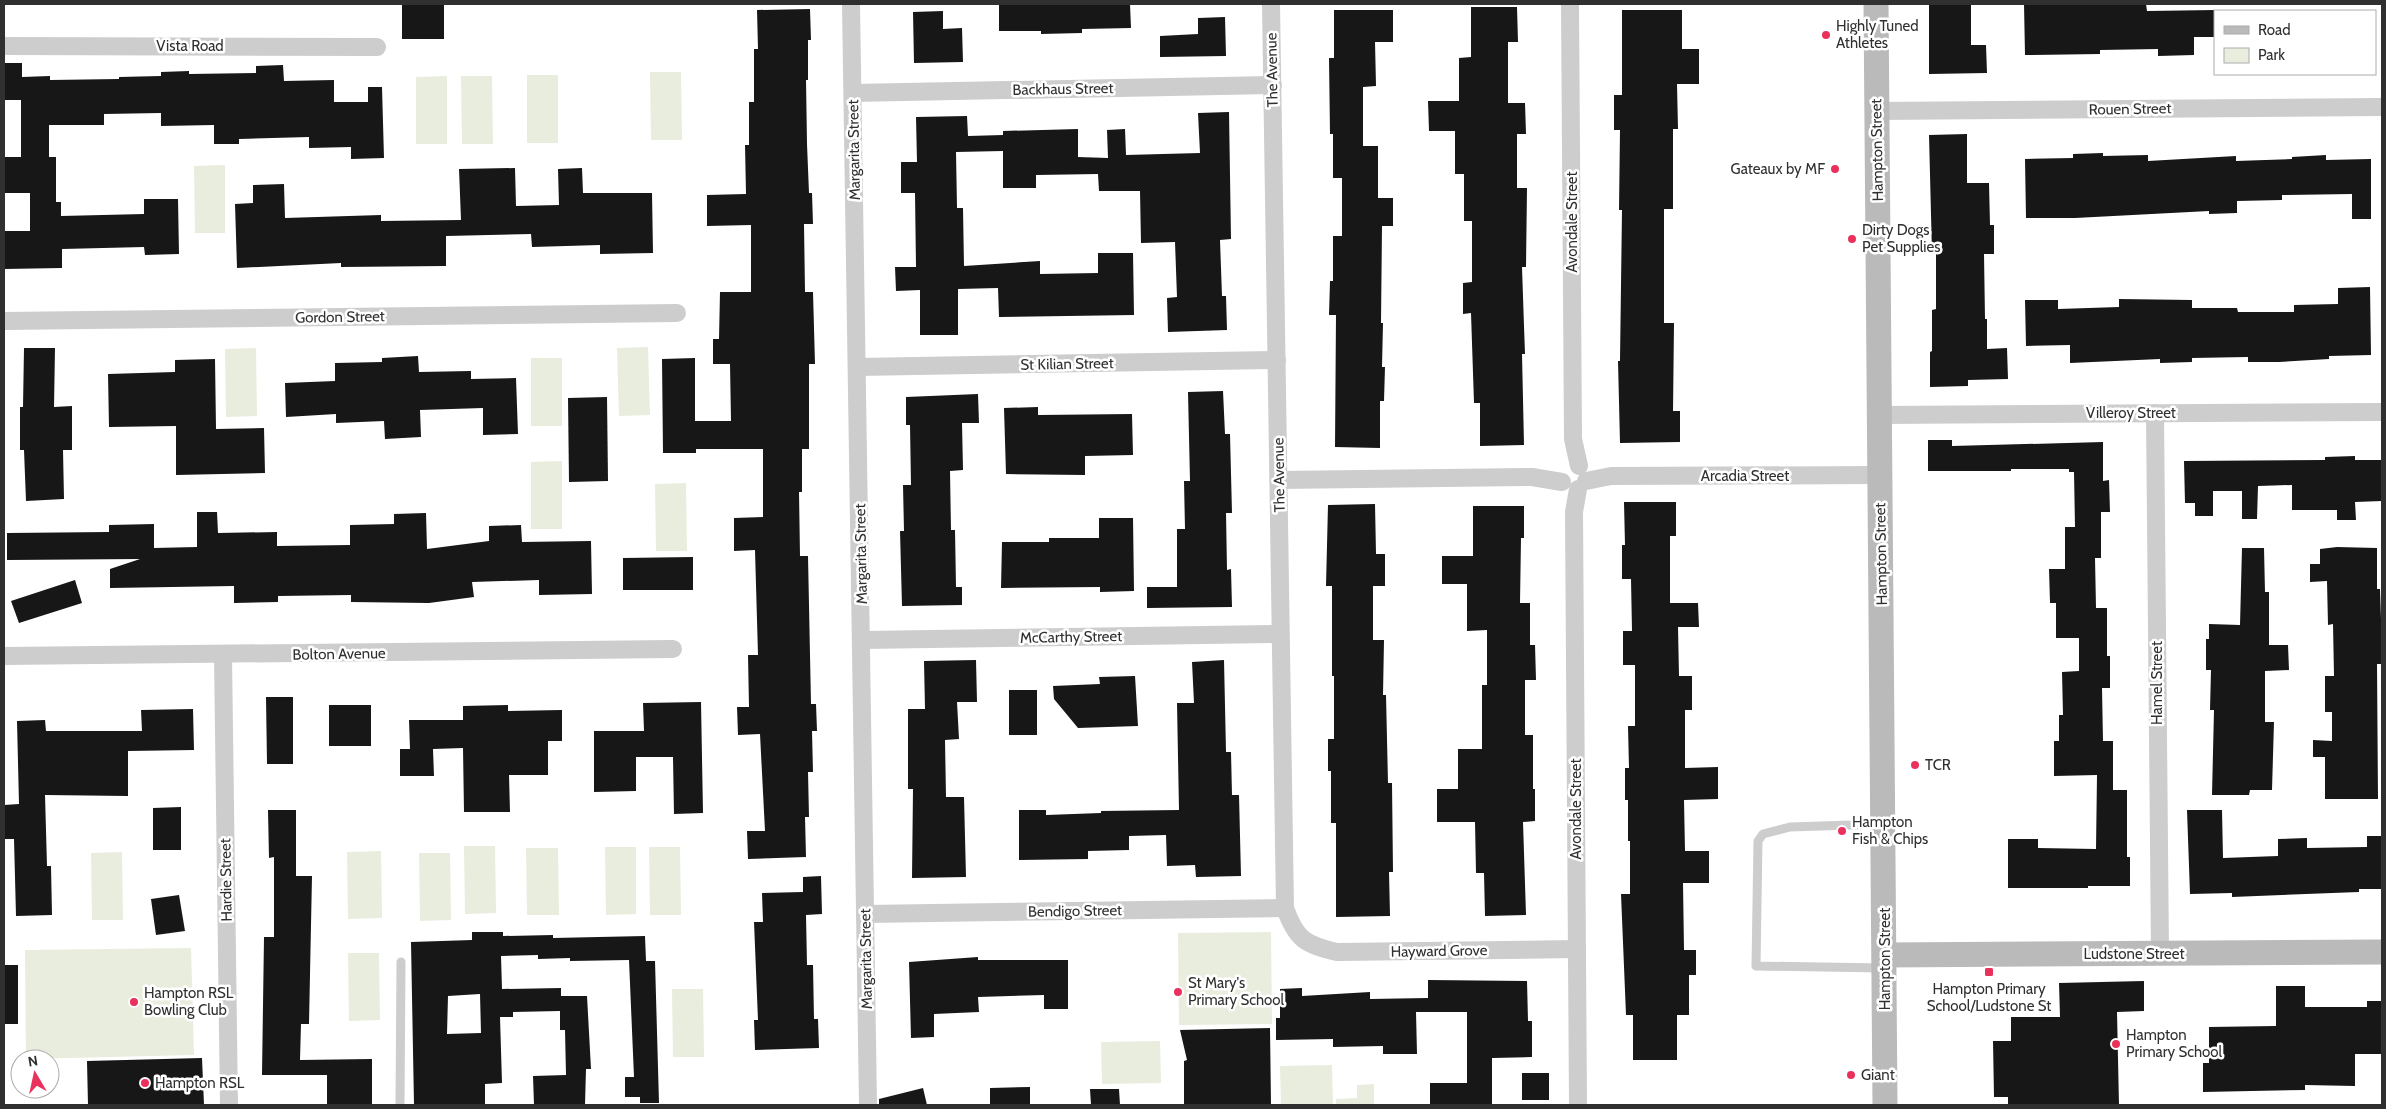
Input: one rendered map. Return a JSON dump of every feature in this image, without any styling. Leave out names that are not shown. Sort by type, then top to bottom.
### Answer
[{"type":"main road","name":"Hampton Street","points":[[1876,4],[1885,824],[1886,1105]]},
{"type":"main road","name":"Ludstone Street","points":[[1885,962],[2160,953],[2382,952]]},
{"type":"street","name":"Margarita Street","points":[[851,4],[868,1105]]},
{"type":"street","name":"The Avenue","points":[[1271,4],[1284,908],[1291,927],[1304,941]]},
{"type":"street","name":"Avondale Street","points":[[1570,4],[1578,1105]]},
{"type":"street","name":"Vista Road","points":[[4,46],[377,47]]},
{"type":"street","name":"Backhaus Street","points":[[853,93],[1273,85]]},
{"type":"street","name":"Rouen Street","points":[[1877,111],[2382,107]]},
{"type":"street","name":"Gordon Street","points":[[4,321],[676,313]]},
{"type":"street","name":"St Kilian Street","points":[[857,367],[1277,360]]},
{"type":"street","name":"Villeroy Street","points":[[1880,415],[2382,412]]},
{"type":"street","name":"Hamel Street","points":[[2155,413],[2160,953]]},
{"type":"street","name":"Arcadia Street","points":[[1279,480],[1880,475]]},
{"type":"street","name":"McCarthy Street","points":[[862,640],[1280,634]]},
{"type":"street","name":"Bolton Avenue","points":[[4,656],[673,649]]},
{"type":"street","name":"Hardie Street","points":[[223,655],[229,1105]]},
{"type":"street","name":"Bendigo Street","points":[[865,914],[1284,908]]},
{"type":"street","name":"Hayward Grove","points":[[1304,941],[1319,948],[1337,952],[1577,949]]},
{"type":"lane","points":[[1885,824],[1790,827],[1763,834],[1758,841],[1756,966],[1885,962]]},
{"type":"lane","points":[[400,1105],[401,962]]},
{"type":"green space","points":[[650,72],[681,72],[682,140],[651,140]]},
{"type":"green space","points":[[527,75],[558,75],[558,143],[527,143]]},
{"type":"green space","points":[[447,76],[447,144],[416,144],[416,77]]},
{"type":"green space","points":[[461,76],[492,76],[493,144],[462,144]]},
{"type":"green space","points":[[225,165],[225,233],[195,233],[194,166]]},
{"type":"green space","points":[[648,347],[650,415],[619,416],[617,348]]},
{"type":"green space","points":[[256,348],[257,416],[226,417],[225,349]]},
{"type":"green space","points":[[531,358],[562,358],[562,426],[531,426]]},
{"type":"green space","points":[[562,461],[562,529],[531,529],[531,462]]},
{"type":"green space","points":[[686,483],[687,551],[656,551],[655,484]]},
{"type":"green space","points":[[464,846],[495,846],[496,913],[465,914]]},
{"type":"green space","points":[[605,847],[636,847],[636,914],[606,915]]},
{"type":"green space","points":[[649,847],[680,847],[681,915],[650,915]]},
{"type":"green space","points":[[526,848],[558,848],[559,915],[527,915]]},
{"type":"green space","points":[[381,851],[382,918],[348,919],[347,852]]},
{"type":"green space","points":[[122,852],[123,920],[92,920],[91,853]]},
{"type":"green space","points":[[419,853],[450,853],[451,920],[420,921]]},
{"type":"green space","points":[[1271,932],[1272,1024],[1179,1025],[1178,933]]},
{"type":"green space","name":"Hampton RSL Bowling Club","points":[[191,948],[194,1055],[60,1058],[60,1049],[26,1049],[25,950]]},
{"type":"green space","points":[[348,953],[379,953],[380,1020],[349,1021]]},
{"type":"green space","points":[[672,989],[703,989],[704,1057],[673,1057]]},
{"type":"green space","points":[[1160,1041],[1161,1083],[1102,1084],[1101,1042]]},
{"type":"green space","points":[[1332,1065],[1333,1105],[1281,1105],[1280,1066]]},
{"type":"green space","points":[[1374,1084],[1374,1105],[1336,1105],[1336,1099],[1357,1098],[1357,1085]]},
{"type":"building","points":[[402,4],[444,4],[444,39],[402,39]]},
{"type":"building","points":[[999,4],[1130,4],[1131,28],[1082,29],[1082,33],[1041,34],[1041,31],[999,31]]},
{"type":"building","points":[[1929,4],[1971,4],[1971,45],[1986,45],[1987,73],[1929,74]]},
{"type":"building","points":[[2024,4],[2146,4],[2147,11],[2214,10],[2214,37],[2194,37],[2194,55],[2158,56],[2158,49],[2100,50],[2100,54],[2025,55]]},
{"type":"building","points":[[1471,7],[1517,7],[1518,42],[1508,42],[1508,103],[1525,103],[1526,134],[1517,134],[1517,188],[1527,188],[1526,267],[1522,267],[1525,354],[1522,354],[1524,445],[1480,446],[1480,403],[1474,403],[1471,313],[1463,314],[1463,283],[1472,282],[1472,221],[1464,221],[1464,174],[1455,174],[1455,131],[1429,131],[1428,101],[1459,101],[1459,58],[1471,57]]},
{"type":"building","points":[[810,9],[811,40],[808,40],[808,80],[806,80],[809,193],[812,193],[813,224],[804,224],[805,292],[813,292],[815,364],[809,364],[809,449],[802,449],[802,492],[799,492],[800,556],[808,556],[811,704],[816,704],[817,731],[812,731],[813,772],[808,772],[809,817],[805,817],[806,857],[748,859],[747,831],[765,831],[760,734],[738,735],[737,707],[749,707],[748,655],[758,655],[755,550],[734,551],[734,518],[763,517],[763,449],[696,449],[696,453],[663,453],[662,359],[695,358],[695,421],[731,421],[730,364],[713,364],[713,339],[719,339],[720,292],[751,292],[751,225],[707,226],[707,195],[746,194],[745,145],[749,145],[749,102],[754,102],[754,49],[758,49],[757,10]]},
{"type":"building","points":[[1334,10],[1393,10],[1393,42],[1375,42],[1376,86],[1363,87],[1363,146],[1378,146],[1378,198],[1393,198],[1393,226],[1382,226],[1381,323],[1383,323],[1382,367],[1385,367],[1384,401],[1380,401],[1380,448],[1335,447],[1336,315],[1329,315],[1330,281],[1333,281],[1333,236],[1342,236],[1342,178],[1333,178],[1333,134],[1330,134],[1329,58],[1334,58]]},
{"type":"building","points":[[1622,10],[1682,10],[1682,49],[1699,49],[1699,84],[1677,84],[1678,129],[1673,129],[1673,209],[1664,209],[1664,323],[1674,323],[1673,411],[1680,411],[1680,442],[1620,443],[1618,361],[1620,361],[1622,210],[1619,210],[1620,130],[1614,130],[1614,95],[1622,95]]},
{"type":"building","points":[[943,11],[943,29],[962,28],[963,62],[914,63],[913,12]]},
{"type":"building","points":[[1225,17],[1226,56],[1160,57],[1160,36],[1198,34],[1198,18]]},
{"type":"building","points":[[4,63],[22,63],[22,77],[50,76],[50,80],[119,79],[119,77],[161,76],[161,72],[189,71],[189,74],[256,73],[256,66],[283,65],[284,81],[334,80],[334,102],[368,102],[368,87],[382,87],[384,158],[351,159],[351,147],[309,148],[309,137],[239,139],[239,144],[214,144],[214,125],[161,126],[161,113],[104,114],[104,125],[49,125],[49,157],[56,157],[56,202],[61,202],[61,216],[144,214],[144,199],[178,199],[179,254],[145,255],[144,247],[62,249],[62,268],[4,269],[4,231],[30,231],[30,193],[4,193],[4,157],[21,157],[21,100],[4,100]]},
{"type":"building","points":[[1229,112],[1231,239],[1220,240],[1222,296],[1226,296],[1227,330],[1168,332],[1167,298],[1177,297],[1175,242],[1141,243],[1140,191],[1099,191],[1098,174],[1036,175],[1036,188],[1003,188],[1003,151],[956,152],[957,208],[963,208],[964,266],[1040,261],[1040,274],[1098,273],[1098,253],[1133,253],[1134,315],[999,317],[998,288],[958,289],[958,335],[920,335],[920,290],[896,291],[895,267],[916,267],[915,193],[901,193],[901,162],[917,162],[916,117],[967,116],[968,136],[1003,135],[1003,131],[1078,129],[1078,157],[1108,158],[1107,130],[1125,129],[1126,155],[1200,153],[1198,113]]},
{"type":"building","points":[[1967,134],[1967,183],[1989,183],[1990,225],[1994,225],[1994,254],[1984,254],[1987,349],[2007,348],[2008,379],[1968,380],[1968,386],[1930,387],[1932,310],[1936,309],[1936,254],[1932,254],[1929,135]]},
{"type":"building","points":[[2103,153],[2103,156],[2148,155],[2148,161],[2236,156],[2236,161],[2292,159],[2292,157],[2326,155],[2326,160],[2371,159],[2371,219],[2352,219],[2352,194],[2282,195],[2282,200],[2237,201],[2237,213],[2209,214],[2209,211],[2075,218],[2026,218],[2025,159],[2073,158],[2073,154]]},
{"type":"building","points":[[515,168],[516,206],[559,205],[558,169],[582,168],[583,193],[652,193],[653,253],[600,254],[600,245],[532,247],[531,234],[446,236],[446,266],[341,267],[341,263],[237,268],[235,204],[253,203],[253,185],[284,184],[285,218],[381,215],[381,221],[461,220],[459,169]]},
{"type":"building","points":[[2370,287],[2371,355],[2329,356],[2329,359],[2279,362],[2248,362],[2248,357],[2192,358],[2192,362],[2160,363],[2160,359],[2070,363],[2070,345],[2026,346],[2025,300],[2058,300],[2058,309],[2119,307],[2119,299],[2192,300],[2192,308],[2237,308],[2238,312],[2294,312],[2294,305],[2338,304],[2338,288]]},
{"type":"building","points":[[24,348],[55,348],[54,407],[72,406],[72,450],[63,450],[64,499],[26,501],[24,450],[20,450],[20,407],[23,407]]},
{"type":"building","points":[[418,356],[419,372],[471,371],[471,379],[516,378],[518,434],[483,435],[483,408],[420,410],[421,437],[385,439],[384,421],[336,423],[336,414],[286,417],[285,383],[335,381],[335,363],[382,362],[382,358]]},
{"type":"building","points":[[215,359],[216,429],[264,428],[265,473],[176,475],[176,426],[109,427],[108,374],[175,372],[175,360]]},
{"type":"building","points":[[1223,391],[1225,434],[1230,434],[1232,513],[1226,513],[1227,570],[1231,569],[1232,607],[1147,608],[1147,587],[1177,587],[1177,529],[1185,529],[1184,481],[1190,481],[1188,392]]},
{"type":"building","points":[[978,394],[979,423],[962,423],[963,470],[950,471],[951,530],[955,530],[956,587],[962,587],[962,605],[902,606],[900,531],[904,531],[903,485],[911,485],[910,425],[906,425],[906,397]]},
{"type":"building","points":[[607,397],[608,481],[569,482],[568,398]]},
{"type":"building","points":[[1038,407],[1038,415],[1132,414],[1133,455],[1085,456],[1085,475],[1006,474],[1004,408]]},
{"type":"building","points":[[1928,440],[1952,440],[1952,446],[2103,442],[2103,481],[2109,480],[2110,512],[2101,512],[2101,558],[2095,558],[2096,608],[2107,608],[2107,656],[2110,656],[2110,688],[2102,688],[2103,741],[2113,741],[2113,790],[2127,790],[2127,857],[2130,857],[2130,886],[2008,888],[2008,839],[2038,839],[2038,848],[2096,849],[2097,775],[2054,776],[2054,741],[2059,741],[2059,715],[2063,715],[2062,672],[2079,671],[2079,638],[2056,638],[2056,603],[2050,603],[2049,569],[2065,569],[2065,527],[2075,527],[2074,472],[2069,472],[2069,469],[1928,471]]},
{"type":"building","points":[[2355,456],[2355,460],[2382,460],[2382,501],[2355,502],[2356,520],[2337,520],[2337,510],[2292,510],[2292,485],[2258,486],[2257,519],[2242,519],[2242,491],[2213,491],[2213,516],[2195,516],[2195,503],[2185,503],[2184,461],[2325,460],[2325,457]]},
{"type":"building","points":[[1624,502],[1676,502],[1676,536],[1670,536],[1670,603],[1698,603],[1699,627],[1678,627],[1679,676],[1692,676],[1692,710],[1685,710],[1685,768],[1718,767],[1718,799],[1684,800],[1685,851],[1709,851],[1709,883],[1683,883],[1684,950],[1696,950],[1696,975],[1689,975],[1689,1015],[1677,1015],[1677,1060],[1633,1060],[1633,1015],[1626,1015],[1621,894],[1630,894],[1630,841],[1628,841],[1628,800],[1625,800],[1625,768],[1629,768],[1628,726],[1635,726],[1635,665],[1623,665],[1623,631],[1632,631],[1631,579],[1622,579],[1622,545],[1625,545]]},
{"type":"building","points":[[1375,504],[1376,554],[1385,554],[1385,586],[1373,586],[1373,640],[1384,640],[1383,695],[1386,695],[1388,783],[1392,783],[1393,872],[1389,872],[1390,916],[1336,917],[1336,823],[1331,823],[1331,771],[1328,771],[1328,739],[1334,739],[1334,676],[1332,676],[1332,586],[1326,586],[1328,505]]},
{"type":"building","points":[[1473,506],[1524,506],[1524,538],[1521,538],[1520,603],[1530,603],[1530,645],[1535,645],[1536,680],[1525,680],[1525,735],[1533,735],[1533,789],[1535,789],[1535,821],[1523,822],[1526,915],[1485,916],[1484,873],[1476,873],[1475,822],[1437,822],[1437,789],[1458,789],[1458,749],[1482,749],[1482,685],[1487,685],[1487,630],[1467,631],[1467,584],[1442,584],[1442,556],[1473,556]]},
{"type":"building","points":[[197,512],[217,512],[218,533],[277,532],[277,546],[350,545],[350,525],[394,524],[394,514],[426,513],[427,549],[489,541],[489,526],[521,525],[522,542],[591,541],[592,594],[539,595],[539,580],[472,582],[474,597],[429,603],[351,602],[351,595],[278,596],[278,602],[234,603],[234,586],[110,588],[110,569],[140,559],[7,560],[7,533],[109,532],[109,525],[154,524],[154,548],[197,547]]},
{"type":"building","points":[[1099,518],[1133,518],[1134,591],[1100,592],[1100,587],[1001,588],[1002,542],[1049,542],[1049,538],[1099,538]]},
{"type":"building","points":[[2337,547],[2377,548],[2377,589],[2380,589],[2381,619],[2381,664],[2377,664],[2378,799],[2325,799],[2325,757],[2313,757],[2313,740],[2332,741],[2332,712],[2325,712],[2325,676],[2334,676],[2333,624],[2328,625],[2327,581],[2310,582],[2310,564],[2320,564],[2320,549]]},
{"type":"building","points":[[2242,548],[2264,548],[2265,592],[2269,592],[2269,645],[2288,645],[2289,670],[2265,671],[2265,722],[2274,722],[2272,790],[2250,790],[2249,795],[2212,795],[2214,710],[2210,710],[2211,670],[2206,670],[2206,639],[2209,639],[2209,624],[2240,625]]},
{"type":"building","points":[[693,557],[693,590],[623,590],[623,558]]},
{"type":"building","points":[[75,580],[82,603],[19,623],[11,601]]},
{"type":"building","points":[[976,660],[977,702],[957,702],[959,739],[945,740],[946,797],[964,797],[966,877],[912,878],[913,789],[908,789],[908,709],[925,709],[924,661]]},
{"type":"building","points":[[1224,660],[1226,752],[1231,752],[1232,795],[1239,795],[1241,876],[1196,877],[1195,865],[1167,866],[1166,835],[1129,836],[1129,850],[1088,851],[1088,859],[1019,860],[1019,810],[1046,810],[1046,815],[1101,813],[1101,811],[1179,810],[1177,703],[1194,703],[1192,662]]},
{"type":"building","points":[[1135,676],[1138,726],[1078,728],[1054,699],[1053,686],[1100,684],[1099,677]]},
{"type":"building","points":[[1009,690],[1037,690],[1037,735],[1009,735]]},
{"type":"building","points":[[266,697],[293,697],[293,764],[267,764]]},
{"type":"building","points":[[701,702],[703,813],[674,814],[673,757],[636,757],[636,791],[594,792],[594,731],[644,731],[643,703]]},
{"type":"building","points":[[329,705],[371,705],[371,746],[329,746]]},
{"type":"building","points":[[508,705],[508,711],[562,710],[562,741],[548,741],[548,775],[509,775],[510,812],[464,812],[463,748],[433,749],[434,776],[400,776],[400,749],[410,749],[409,720],[463,720],[463,706]]},
{"type":"building","points":[[193,709],[194,750],[128,751],[128,796],[45,795],[47,866],[51,866],[52,915],[16,916],[14,839],[4,839],[4,805],[19,804],[17,721],[45,720],[46,731],[142,731],[141,710]]},
{"type":"building","points":[[181,807],[181,850],[153,850],[153,808]]},
{"type":"building","points":[[268,810],[296,810],[296,876],[312,876],[309,1024],[301,1024],[300,1060],[372,1059],[372,1105],[327,1105],[327,1075],[262,1075],[264,937],[274,937],[274,857],[269,858]]},
{"type":"building","points":[[2187,810],[2222,810],[2223,858],[2278,856],[2278,839],[2307,838],[2307,848],[2367,847],[2367,836],[2382,836],[2382,889],[2359,889],[2359,892],[2232,897],[2232,893],[2190,894]]},
{"type":"building","points":[[821,876],[822,914],[806,915],[807,965],[813,965],[814,1019],[818,1019],[819,1048],[755,1050],[754,1020],[758,1020],[754,922],[763,922],[762,893],[803,892],[803,877]]},
{"type":"building","points":[[179,895],[185,931],[156,935],[151,899]]},
{"type":"building","points":[[472,932],[503,932],[503,936],[553,935],[553,938],[645,936],[646,961],[655,961],[659,1103],[640,1103],[640,1097],[625,1097],[625,1077],[634,1077],[629,960],[570,961],[570,958],[538,959],[538,955],[501,956],[502,989],[561,988],[561,996],[587,996],[591,1069],[586,1069],[585,1105],[534,1105],[533,1076],[566,1075],[565,1030],[560,1030],[560,1011],[513,1012],[513,1017],[500,1017],[502,1083],[485,1084],[485,1105],[414,1105],[411,942],[472,940]],"holes":[[[480,994],[481,1033],[447,1034],[448,996]]]},
{"type":"building","points":[[978,957],[978,960],[1068,960],[1068,1009],[1044,1009],[1044,995],[978,997],[979,1012],[934,1014],[934,1037],[911,1038],[909,962]]},
{"type":"building","points":[[4,965],[18,965],[18,1024],[4,1024]]},
{"type":"building","points":[[1428,980],[1527,981],[1528,1021],[1532,1021],[1532,1057],[1492,1058],[1492,1105],[1430,1105],[1430,1083],[1467,1083],[1467,1012],[1416,1012],[1417,1054],[1383,1054],[1383,1046],[1333,1047],[1333,1039],[1276,1040],[1276,1018],[1280,1018],[1280,989],[1302,988],[1302,996],[1370,992],[1370,999],[1428,998]]},
{"type":"building","points":[[2144,981],[2144,1011],[2117,1012],[2119,1105],[2008,1105],[2008,1097],[1994,1097],[1993,1041],[2011,1041],[2011,1017],[2060,1017],[2059,983]]},
{"type":"building","points":[[2276,986],[2305,986],[2305,1007],[2367,1007],[2367,1001],[2382,1001],[2382,1054],[2355,1054],[2355,1086],[2305,1085],[2305,1090],[2203,1092],[2203,1063],[2209,1063],[2209,1027],[2276,1026]]},
{"type":"building","points":[[1270,1028],[1271,1105],[1184,1105],[1184,1061],[1187,1060],[1180,1030]]},
{"type":"building","name":"Hampton RSL","points":[[202,1058],[204,1105],[88,1105],[87,1061]]},
{"type":"building","points":[[1522,1073],[1549,1073],[1549,1100],[1522,1100]]},
{"type":"building","points":[[1030,1087],[1030,1105],[990,1105],[990,1088]]},
{"type":"building","points":[[923,1088],[927,1105],[879,1105],[879,1099]]},
{"type":"building","points":[[1090,1089],[1119,1089],[1120,1105],[1091,1105]]},
{"type":"place","name":"Highly Tuned Athletes","points":[[1826,35]]},
{"type":"place","name":"Gateaux by MF","points":[[1835,169]]},
{"type":"place","name":"Dirty Dogs Pet Supplies","points":[[1852,239]]},
{"type":"place","name":"TCR","points":[[1915,765]]},
{"type":"place","name":"Hampton Fish & Chips","points":[[1842,831]]},
{"type":"place","name":"Hampton Primary School/Ludstone St","points":[[1989,972]]},
{"type":"place","name":"St Mary's Primary School","points":[[1178,992]]},
{"type":"place","name":"Hampton RSL Bowling Club","points":[[134,1002]]},
{"type":"place","name":"Hampton Primary School","points":[[2116,1044]]},
{"type":"place","name":"Giant","points":[[1851,1075]]},
{"type":"place","name":"Hampton RSL","points":[[145,1083]]}]
